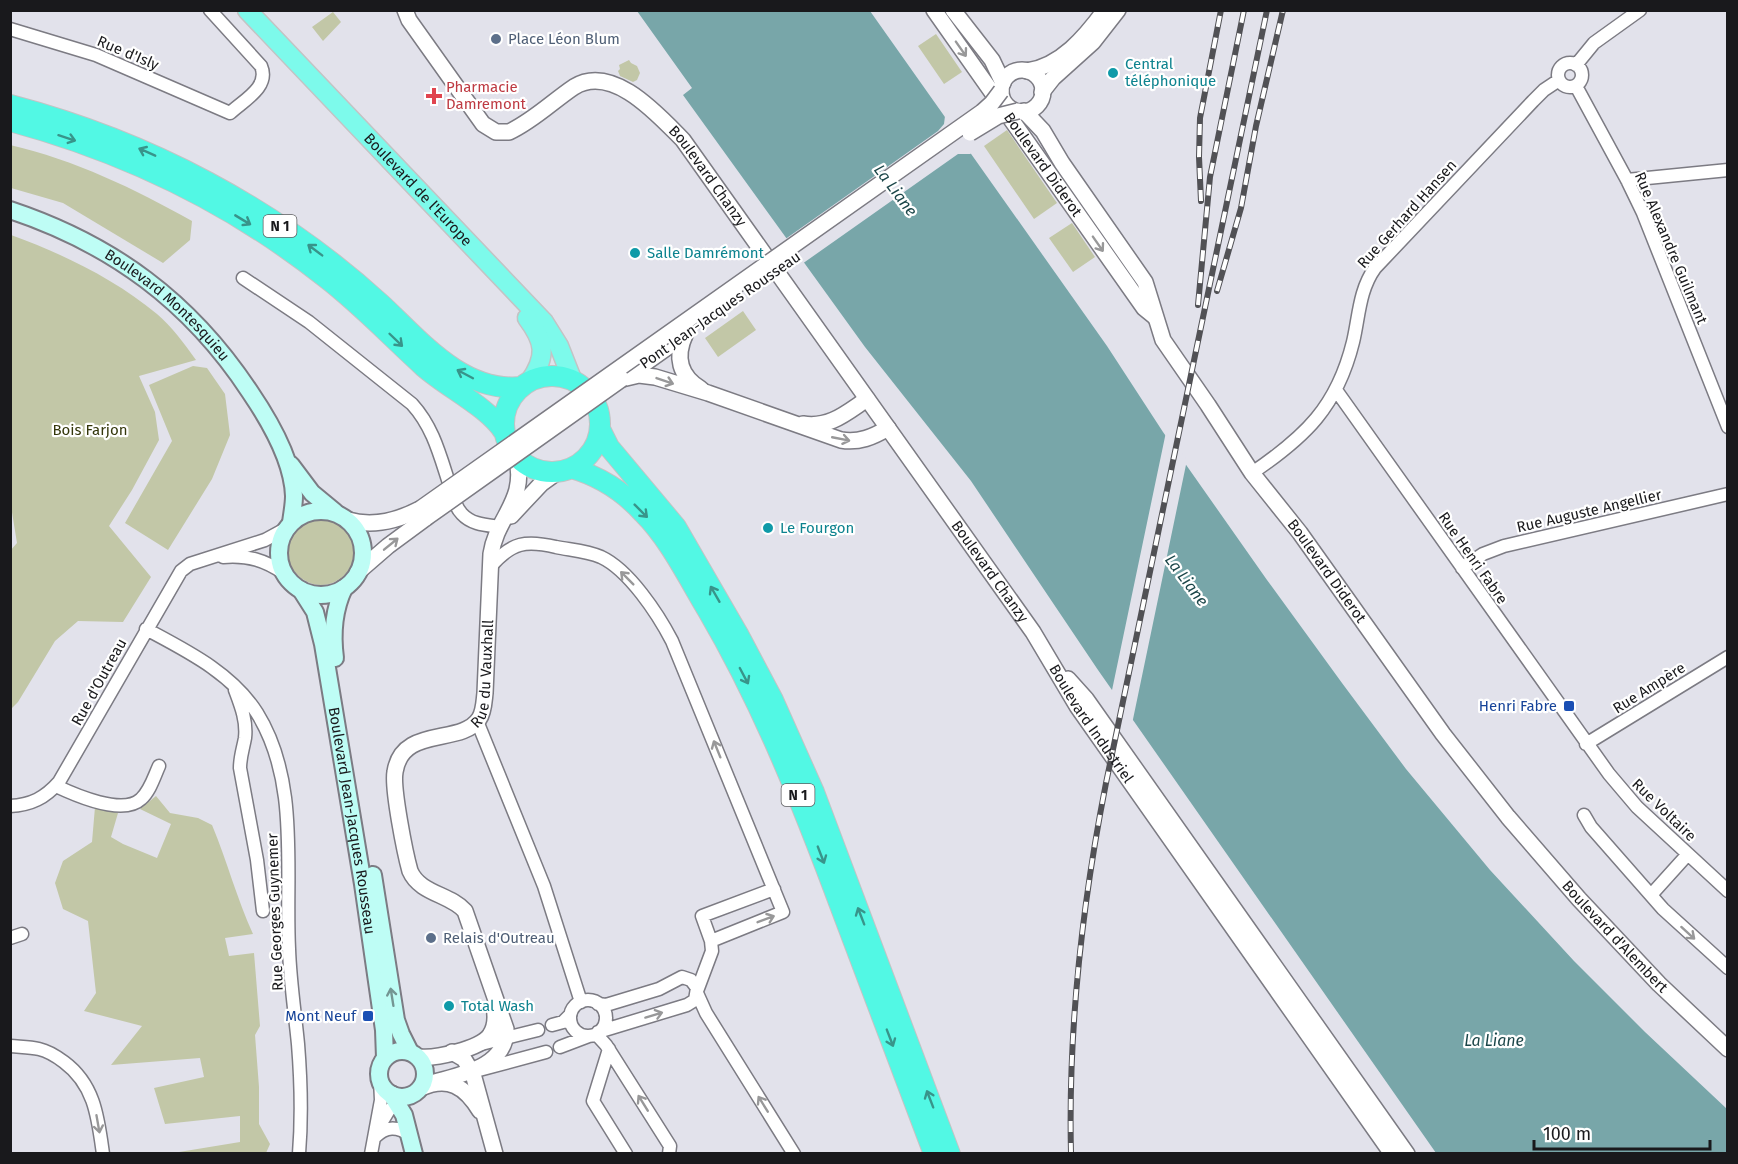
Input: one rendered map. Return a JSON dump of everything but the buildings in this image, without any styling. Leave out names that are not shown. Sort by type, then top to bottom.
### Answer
[{"type":"highway","name":"N 1","points":[[10,105],[68,122],[119,141],[210,183],[261,213],[321,255],[375,300],[429,350],[454,368],[487,385],[500,388],[525,384]]},
{"type":"highway","name":"N 1","points":[[10,121],[63,136],[119,157],[190,190],[250,224],[298,256],[340,290],[424,367],[489,415],[504,432]]},
{"type":"highway","points":[[551,375],[572,380],[585,388],[595,400],[600,414],[597,443],[590,454],[565,470],[535,469],[516,456],[508,445],[504,432],[507,407],[511,398],[525,384],[551,375]]},
{"type":"highway","name":"N 1","points":[[600,429],[609,447],[666,514],[680,535],[746,648],[773,700],[814,792],[950,1154]]},
{"type":"highway","name":"N 1","points":[[565,470],[589,473],[608,484],[631,501],[649,519],[682,569],[744,676],[770,729],[801,803],[934,1154]]},
{"type":"main road","name":"Boulevard de l'Europe","points":[[235,10],[527,318],[539,336],[542,348],[539,365],[525,384]]},
{"type":"main road","name":"Boulevard de l'Europe","points":[[246,10],[544,322],[556,339],[572,380]]},
{"type":"main road","name":"Boulevard Montesquieu","points":[[10,210],[85,241],[127,265],[163,292],[206,334],[227,359],[259,406],[282,449],[308,489],[342,517]]},
{"type":"main road","name":"Boulevard Montesquieu","points":[[282,449],[294,494],[289,525]]},
{"type":"main road","points":[[324,511],[342,517],[358,532],[362,542],[363,558],[358,572],[344,588],[323,595],[301,590],[285,574],[280,562],[279,549],[289,525],[301,516],[312,512],[324,511]]},
{"type":"main road","name":"Boulevard Jean-Jacques Rousseau","points":[[344,588],[335,623],[334,650],[396,1020],[401,1034],[414,1054]]},
{"type":"main road","name":"Boulevard Jean-Jacques Rousseau","points":[[301,590],[315,612],[321,634],[362,878],[384,1030],[385,1058]]},
{"type":"main road","points":[[412,1092],[384,1088],[380,1080],[379,1068],[385,1058],[396,1051],[414,1054],[425,1070],[425,1079],[412,1092],[404,1115],[414,1154]]},
{"type":"main road","points":[[412,1092],[424,1154]]},
{"type":"street","name":"Rue d'Isly","points":[[10,29],[96,55],[230,113],[262,85],[264,75],[261,66],[210,10]]},
{"type":"street","name":"Boulevard Chanzy","points":[[405,10],[409,20],[483,124],[495,132],[504,133],[513,130],[575,86],[584,82],[603,82],[626,90],[648,106],[683,140],[1055,666]]},
{"type":"street","name":"Boulevard Diderot","points":[[934,10],[1144,308],[1155,317]]},
{"type":"street","points":[[953,10],[996,66],[1006,104],[1021,111],[1033,108],[1053,78],[1093,42],[1118,10]]},
{"type":"street","points":[[1002,87],[1011,73],[1047,66],[1061,57],[1083,37],[1105,10]]},
{"type":"street","points":[[1576,65],[1594,43],[1630,20],[1640,10]]},
{"type":"street","points":[[984,49],[999,60],[1039,80],[1041,97]]},
{"type":"street","points":[[1570,63],[1576,65],[1581,69],[1583,76],[1581,82],[1576,86],[1567,87],[1559,80],[1559,71],[1570,63]]},
{"type":"street","name":"Rue Gerhard Hansen","points":[[1252,473],[1311,427],[1327,406],[1336,390],[1353,343],[1363,290],[1371,274],[1537,97],[1559,80]]},
{"type":"street","name":"Rue Alexandre Guilmant","points":[[1576,86],[1643,213],[1728,427]]},
{"type":"street","name":"Pont Jean-Jacques Rousseau","points":[[423,513],[982,112],[992,103],[1002,87]]},
{"type":"street","name":"Boulevard Diderot","points":[[1041,97],[1052,144]]},
{"type":"street","name":"Boulevard Diderot","points":[[1021,111],[1038,123],[1065,168],[1145,282],[1151,296],[1155,317],[1168,348],[1252,473],[1300,533],[1450,743],[1508,817]]},
{"type":"street","name":"Pont Jean-Jacques Rousseau","points":[[423,513],[622,379],[992,118],[1021,111]]},
{"type":"street","points":[[1627,180],[1728,170]]},
{"type":"street","points":[[243,278],[309,322],[405,398],[422,417],[433,435],[454,500],[461,514],[477,524],[502,526]]},
{"type":"street","points":[[685,334],[679,351],[681,368],[690,382],[708,393]]},
{"type":"street","points":[[622,379],[639,375],[650,376],[708,393],[808,430],[847,441],[866,439],[888,428]]},
{"type":"street","name":"Rue Henri Fabre","points":[[1336,390],[1586,744]]},
{"type":"street","points":[[794,423],[815,425],[830,423],[867,399]]},
{"type":"street","name":"Rue du Vauxhall","points":[[506,1039],[506,1026],[465,911],[457,904],[422,886],[410,871],[394,778],[397,763],[410,747],[426,739],[467,728],[477,722],[482,714],[493,544],[518,489],[519,473],[516,456]]},
{"type":"street","name":"Rue du Vauxhall","points":[[502,526],[541,484],[565,470]]},
{"type":"street","name":"Rue Auguste Angellier","points":[[1462,568],[1483,554],[1504,546],[1728,494]]},
{"type":"street","points":[[342,517],[361,523],[382,523],[407,515],[423,513]]},
{"type":"street","points":[[358,572],[423,513]]},
{"type":"street","name":"Rue d'Outreau","points":[[10,806],[26,805],[38,800],[56,786],[178,573],[187,565],[265,540],[289,525]]},
{"type":"street","points":[[491,566],[502,554],[516,545],[528,542],[600,556],[615,566],[639,591],[658,617],[672,641],[783,912],[711,940]]},
{"type":"street","name":"Rue d'Outreau","points":[[204,560],[232,556],[250,557],[268,563],[285,574]]},
{"type":"street","name":"Rue Georges Guynemer","points":[[146,629],[201,660],[232,684],[252,705],[266,728],[277,755],[286,805],[289,951],[300,1084],[299,1154]]},
{"type":"street","name":"Rue Ampère","points":[[1586,744],[1728,657]]},
{"type":"street","name":"Boulevard Industriel","points":[[1055,666],[1077,706],[1392,1154]]},
{"type":"street","name":"Boulevard Industriel","points":[[1055,666],[1086,699],[1407,1154]]},
{"type":"street","name":"Rue Georges Guynemer","points":[[232,684],[245,719],[240,768],[264,911]]},
{"type":"street","points":[[477,722],[544,886],[581,1002]]},
{"type":"street","name":"Rue Voltaire","points":[[1586,744],[1631,801],[1728,891]]},
{"type":"street","points":[[56,786],[107,804],[122,806],[133,804],[141,800],[148,792],[159,766]]},
{"type":"street","points":[[1584,815],[1591,827],[1651,895],[1728,968]]},
{"type":"street","name":"Boulevard d'Alembert","points":[[1508,817],[1610,933],[1676,1001],[1728,1049]]},
{"type":"street","points":[[1651,895],[1688,854]]},
{"type":"street","points":[[560,1047],[687,1005],[695,999],[712,951],[711,940],[702,916],[774,889]]},
{"type":"street","points":[[552,1025],[563,1022],[581,1002],[590,1001],[606,1005],[659,989],[682,977],[693,982],[706,1013],[794,1154]]},
{"type":"street","name":"Rue du Vauxhall","points":[[470,1047],[484,1040],[493,1029],[495,1016],[490,986]]},
{"type":"street","points":[[570,1015],[570,1022],[574,1030],[582,1035],[594,1034],[605,1020],[603,1010],[598,1004]]},
{"type":"street","name":"Rue du Vauxhall","points":[[414,1054],[432,1058],[538,1030]]},
{"type":"street","points":[[594,1034],[609,1049],[670,1146],[669,1154]]},
{"type":"street","points":[[472,1071],[500,1052],[506,1039]]},
{"type":"street","points":[[10,1046],[41,1050],[58,1058],[78,1075],[91,1095],[103,1154]]},
{"type":"street","points":[[609,1049],[593,1101],[626,1154]]},
{"type":"street","points":[[453,1052],[464,1059],[472,1071],[495,1154]]},
{"type":"street","points":[[375,1137],[383,1118],[412,1092],[472,1071],[546,1052]]},
{"type":"street","points":[[371,1154],[381,1100],[380,1080]]},
{"type":"street","points":[[412,1092],[453,1085],[467,1093],[485,1120]]},
{"type":"street","points":[[375,1137],[384,1130],[395,1128],[410,1135]]},
{"type":"green space","points":[[333,12],[341,22],[323,41],[312,27]]},
{"type":"green space","points":[[936,34],[962,72],[944,84],[918,46]]},
{"type":"green space","points":[[629,60],[637,66],[640,73],[637,80],[633,82],[620,76],[618,71],[619,65]]},
{"type":"green space","points":[[1007,130],[1057,203],[1034,219],[984,146]]},
{"type":"green space","points":[[10,145],[81,167],[170,209],[192,221],[190,240],[163,263],[63,203],[11,188]]},
{"type":"green space","points":[[1072,223],[1095,257],[1073,272],[1049,238]]},
{"type":"green space","name":"Bois Farjon","points":[[11,235],[68,259],[124,289],[162,319],[196,360],[139,376],[155,412],[159,440],[109,526],[151,577],[123,622],[78,621],[55,641],[18,702],[11,709],[10,551],[17,543],[10,500]]},
{"type":"green space","points":[[743,311],[756,330],[718,357],[705,338]]},
{"type":"green space","points":[[193,366],[207,368],[225,394],[230,435],[212,479],[168,550],[125,523],[172,441],[149,385]]},
{"type":"green space","points":[[321,519],[334,522],[344,529],[351,539],[354,552],[351,565],[344,575],[334,582],[321,585],[308,582],[298,575],[291,565],[288,552],[291,539],[298,529],[308,522]]},
{"type":"green space","points":[[156,796],[170,813],[198,818],[212,825],[253,934],[225,938],[229,956],[254,953],[260,1026],[255,1035],[259,1124],[270,1144],[266,1153],[173,1153],[240,1142],[240,1116],[165,1124],[154,1088],[204,1077],[200,1058],[111,1065],[142,1026],[84,1011],[96,993],[88,921],[63,909],[55,883],[63,861],[92,842],[95,807],[118,813],[111,837],[157,858],[171,824],[140,809]]},
{"type":"water","name":"La Liane","points":[[637,11],[870,11],[1107,346],[1163,432],[1267,580],[1406,769],[1490,870],[1574,961],[1727,1109],[1727,1153],[1436,1153],[1098,670],[971,481],[865,347],[683,95],[692,88]]},
{"type":"pier","points":[[948,114],[974,152],[958,154],[802,264],[784,240],[938,131]]},
{"type":"pier","points":[[1166,432],[1187,460],[1132,724],[1111,695]]},
{"type":"railway","points":[[1201,201],[1200,118],[1221,10]]},
{"type":"railway","points":[[1198,305],[1210,177],[1244,10]]},
{"type":"railway","points":[[1071,1154],[1074,1014],[1078,967],[1097,829],[1267,10]]},
{"type":"railway","points":[[1217,291],[1241,208],[1256,126],[1283,10]]},
{"type":"place","name":"Place Léon Blum","points":[[496,39]]},
{"type":"place","name":"Central téléphonique","points":[[1113,73]]},
{"type":"place","name":"Pharmacie Damremont","points":[[434,96]]},
{"type":"place","name":"Salle Damrémont","points":[[635,253]]},
{"type":"place","name":"Le Fourgon","points":[[768,528]]},
{"type":"place","name":"Henri Fabre","points":[[1569,706]]},
{"type":"place","name":"Relais d'Outreau","points":[[431,938]]},
{"type":"place","name":"Total Wash","points":[[449,1006]]},
{"type":"place","name":"Mont Neuf","points":[[368,1016]]}]
